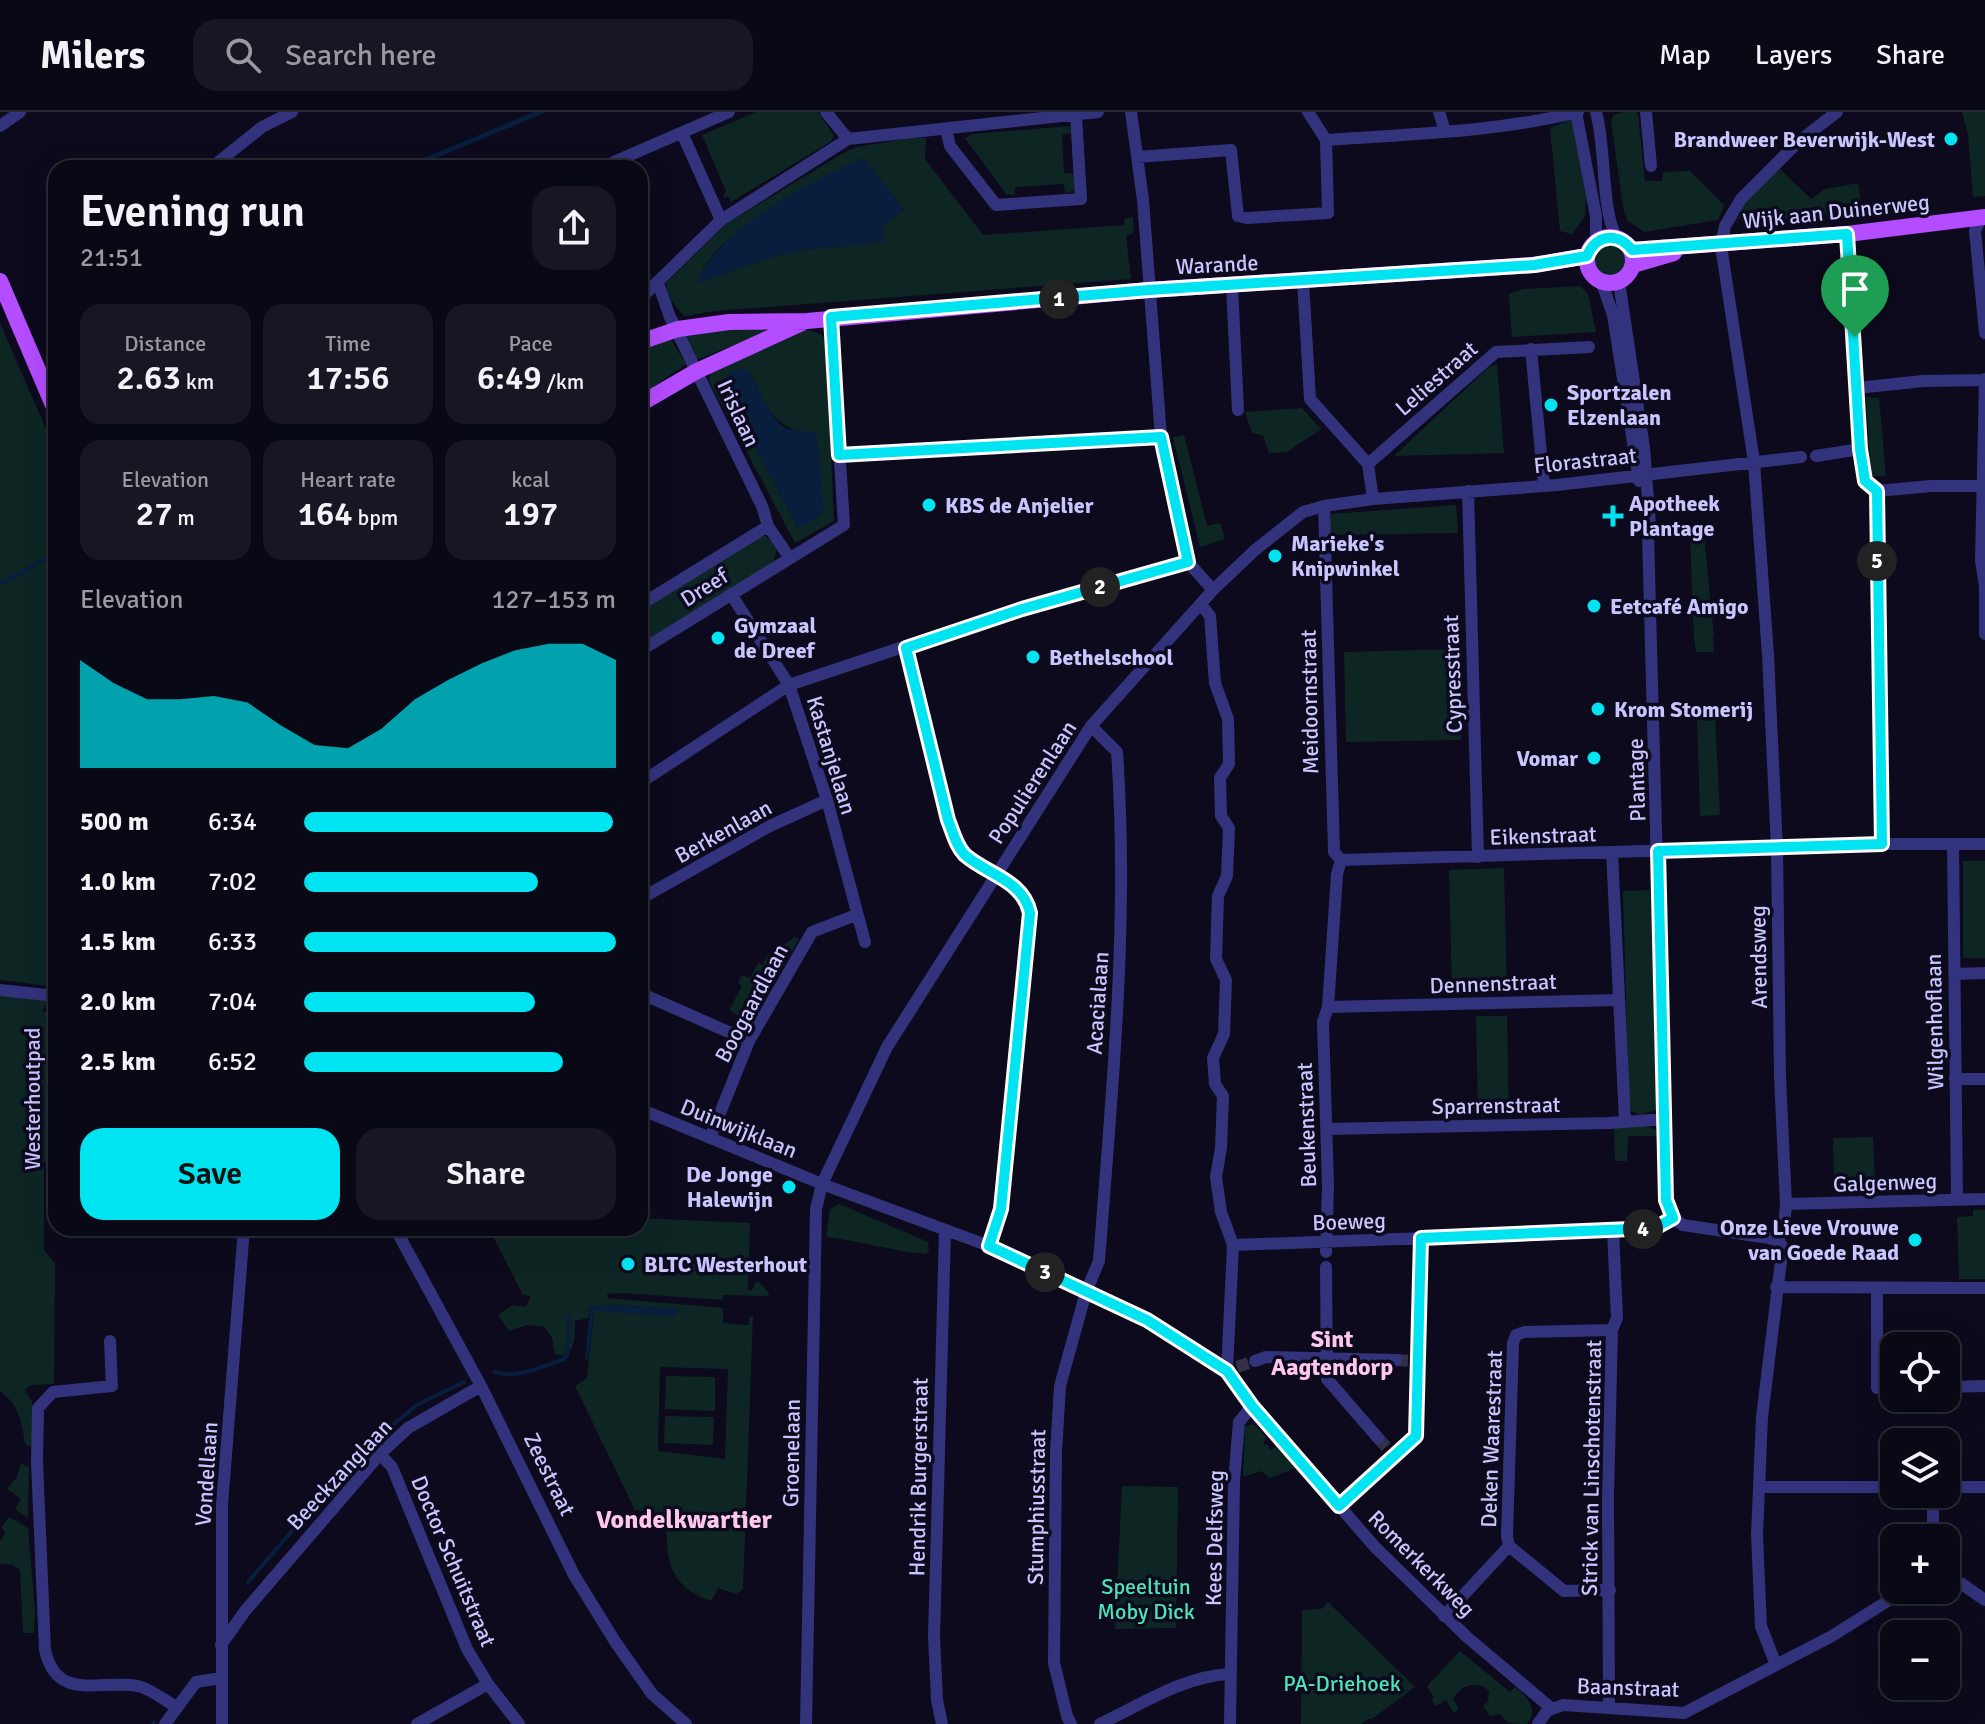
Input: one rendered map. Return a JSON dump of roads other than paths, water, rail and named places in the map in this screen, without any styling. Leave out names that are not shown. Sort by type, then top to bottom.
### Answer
[{"type":"main road","name":"Wijk aan Duinerweg","points":[[1632,258],[1692,247],[1847,234],[1983,218]]},
{"type":"main road","points":[[1610,237],[1617,238],[1632,258],[1631,272],[1619,282],[1602,283],[1593,277],[1590,255],[1610,237]]},
{"type":"main road","name":"Warande","points":[[648,339],[678,329],[729,322],[807,321],[1149,290],[1534,265],[1590,255]]},
{"type":"main road","points":[[0,281],[48,393]]},
{"type":"main road","name":"Warande","points":[[648,399],[697,371],[807,321]]},
{"type":"street","points":[[0,126],[20,112]]},
{"type":"street","points":[[221,160],[262,127],[292,112]]},
{"type":"street","points":[[619,160],[729,112]]},
{"type":"street","points":[[826,112],[848,139]]},
{"type":"street","points":[[648,292],[721,220],[848,139],[1098,112]]},
{"type":"street","points":[[1131,112],[1161,437],[1188,562],[1213,590]]},
{"type":"street","points":[[1137,157],[1231,150],[1238,216],[1328,213],[1326,140],[1308,112]]},
{"type":"street","points":[[1439,112],[1445,131]]},
{"type":"street","points":[[1326,140],[1445,131],[1549,119],[1577,112],[1596,216],[1590,255]]},
{"type":"street","points":[[1596,112],[1602,136],[1610,221],[1617,238]]},
{"type":"street","points":[[1646,112],[1651,166]]},
{"type":"street","points":[[1721,246],[1725,226],[1741,199],[1798,142],[1837,112]]},
{"type":"street","points":[[946,129],[950,146],[996,205],[1081,199],[1076,115]]},
{"type":"street","points":[[682,133],[721,220]]},
{"type":"street","points":[[1983,218],[1975,231],[1985,333]]},
{"type":"street","points":[[1847,234],[1860,449],[1865,481],[1877,491],[1931,486],[1982,486]]},
{"type":"street","name":"Arendsweg","points":[[1721,246],[1754,462],[1768,655],[1777,849],[1780,1077],[1786,1204],[1784,1226],[1778,1241],[1782,1253],[1762,1417],[1758,1584],[1761,1626],[1776,1665]]},
{"type":"street","points":[[1303,281],[1310,399],[1368,464],[1373,499]]},
{"type":"street","name":"Plantage","points":[[1619,282],[1650,525],[1666,1200],[1673,1218]]},
{"type":"street","name":"Irislaan","points":[[658,283],[762,506],[768,526],[789,557]]},
{"type":"street","name":"Plantage","points":[[1602,283],[1613,315],[1645,474]]},
{"type":"street","points":[[1232,286],[1238,410]]},
{"type":"street","points":[[831,317],[839,455],[1161,437]]},
{"type":"street","name":"Leliestraat","points":[[1368,464],[1496,352],[1589,347]]},
{"type":"street","points":[[1531,349],[1544,485]]},
{"type":"street","points":[[1857,388],[1923,381],[1985,380],[1982,486],[1985,634]]},
{"type":"street","points":[[1816,456],[1860,449]]},
{"type":"street","name":"Dreef","points":[[648,646],[844,525],[839,455]]},
{"type":"street","name":"Florastraat","points":[[1213,590],[1255,550],[1303,512],[1324,506],[1801,457]]},
{"type":"street","name":"Cypresstraat","points":[[1468,491],[1478,857]]},
{"type":"street","points":[[1877,491],[1882,844]]},
{"type":"street","name":"Meidoornstraat","points":[[1324,506],[1334,852],[1341,860]]},
{"type":"street","name":"Dreef","points":[[648,600],[768,526]]},
{"type":"street","points":[[648,778],[789,685],[1009,613],[1188,562]]},
{"type":"street","name":"Populierenlaan","points":[[822,1184],[887,1047],[1091,726],[1213,590]]},
{"type":"street","name":"Kastanjelaan","points":[[731,594],[789,685],[827,800],[865,942]]},
{"type":"street","points":[[1201,604],[1210,616],[1215,683],[1228,719],[1229,764],[1220,778],[1221,816],[1229,828],[1227,876],[1218,896],[1216,959],[1226,980],[1225,1020],[1224,1034],[1213,1058],[1215,1084],[1223,1096],[1221,1148],[1216,1177],[1221,1212],[1233,1245],[1232,1369]]},
{"type":"street","points":[[906,648],[948,820],[958,844],[965,854],[1022,892],[1030,913],[1001,1209],[989,1246]]},
{"type":"street","name":"Acacialaan","points":[[1086,1292],[1099,1261],[1122,904],[1123,833],[1117,752],[1091,726]]},
{"type":"street","name":"Berkenlaan","points":[[648,895],[770,826],[827,800]]},
{"type":"street","name":"Eikenstraat","points":[[1341,860],[1882,844],[1985,844]]},
{"type":"street","name":"Wilgenhoflaan","points":[[1953,844],[1957,1199]]},
{"type":"street","name":"Plantage","points":[[1612,852],[1625,1121]]},
{"type":"street","name":"Beukenstraat","points":[[1327,1247],[1323,1022],[1328,1007],[1337,874],[1341,860]]},
{"type":"street","name":"Boogaardlaan","points":[[710,1138],[749,1041],[812,932],[856,915]]},
{"type":"street","points":[[1954,974],[1985,973]]},
{"type":"street","points":[[0,990],[48,995]]},
{"type":"street","points":[[648,997],[749,1041]]},
{"type":"street","name":"Dennenstraat","points":[[1328,1007],[1619,1000]]},
{"type":"street","points":[[1955,1079],[1985,1079]]},
{"type":"street","name":"Duinwijklaan","points":[[648,1112],[822,1184]]},
{"type":"street","name":"Sparrenstraat","points":[[1327,1129],[1666,1119]]},
{"type":"street","name":"Romerkerkweg","points":[[822,1184],[989,1246],[1147,1320],[1232,1369],[1252,1406],[1375,1547],[1444,1616],[1551,1708]]},
{"type":"street","name":"Groenelaan","points":[[806,1724],[816,1209],[822,1184]]},
{"type":"street","name":"Galgenweg","points":[[1786,1204],[1985,1199]]},
{"type":"street","points":[[1673,1218],[1683,1225],[1778,1241]]},
{"type":"street","name":"Boeweg","points":[[1233,1245],[1327,1247],[1421,1238],[1613,1231],[1655,1228],[1673,1218]]},
{"type":"street","name":"Hendrik Burgerstraat","points":[[942,1724],[937,1700],[934,1637],[945,1231]]},
{"type":"street","name":"Strick van Linschotenstraat","points":[[1609,1707],[1608,1496],[1612,1330],[1617,1318],[1613,1231]]},
{"type":"street","name":"Vondellaan","points":[[222,1724],[222,1505],[243,1236]]},
{"type":"street","name":"Zeestraat","points":[[399,1236],[481,1386],[574,1575],[652,1694],[686,1724]]},
{"type":"street","points":[[1339,1506],[1392,1454],[1416,1436],[1415,1361],[1421,1238]]},
{"type":"street","points":[[1326,1267],[1327,1379],[1378,1438]]},
{"type":"street","points":[[1776,1287],[1985,1288]]},
{"type":"street","points":[[1877,1289],[1877,1388],[1880,1388]]},
{"type":"street","name":"Stumphiusstraat","points":[[1071,1724],[1054,1663],[1056,1452],[1060,1386],[1086,1292]]},
{"type":"street","name":"Deken Waarestraat","points":[[1444,1616],[1509,1546],[1507,1521],[1513,1343],[1516,1335],[1524,1332],[1612,1330]]},
{"type":"street","points":[[110,1341],[112,1386],[53,1392],[38,1408],[38,1503],[45,1650],[55,1674],[65,1681],[75,1685],[141,1686],[176,1707]]},
{"type":"street","points":[[1255,1361],[1266,1357],[1396,1360]]},
{"type":"street","name":"Beeckzanglaan","points":[[221,1645],[245,1611],[380,1454],[408,1428],[481,1386]]},
{"type":"street","points":[[1960,1387],[1985,1386]]},
{"type":"street","name":"Kees Delfsweg","points":[[1230,1724],[1234,1481],[1239,1422],[1252,1406]]},
{"type":"street","name":"Doctor Schuitstraat","points":[[380,1454],[392,1467],[467,1649],[488,1684],[519,1724]]},
{"type":"street","points":[[1759,1487],[1880,1487]]},
{"type":"street","points":[[1960,1487],[1985,1487]]},
{"type":"street","points":[[1509,1546],[1564,1591],[1610,1590]]},
{"type":"street","points":[[1960,1584],[1985,1600]]},
{"type":"street","points":[[221,1600],[227,1606],[245,1611]]},
{"type":"street","name":"Baanstraat","points":[[1538,1724],[1551,1708],[1563,1705],[1609,1707],[1684,1718],[1832,1636],[1883,1604]]},
{"type":"street","points":[[1100,1724],[1184,1683],[1208,1675],[1230,1674]]},
{"type":"street","points":[[165,1724],[196,1682],[221,1678]]},
{"type":"street","points":[[417,1724],[488,1684]]},
{"type":"water","points":[[534,112],[547,112],[431,160],[419,160]]},
{"type":"water","points":[[864,158],[904,210],[881,228],[883,242],[774,256],[699,283],[698,279],[711,259],[748,223],[795,192]]},
{"type":"water","points":[[740,369],[749,371],[780,424],[785,428],[817,434],[823,507],[821,515],[798,529],[721,381]]},
{"type":"water","points":[[614,1305],[679,1309],[674,1317],[594,1311],[588,1359],[585,1359],[590,1307]]},
{"type":"waterway","points":[[0,584],[48,558]]},
{"type":"waterway","points":[[494,1372],[521,1373],[564,1359],[567,1355],[569,1316]]},
{"type":"waterway","points":[[248,1582],[363,1449],[417,1405],[464,1382]]},
{"type":"tunnel","points":[[1396,1360],[1412,1361]]},
{"type":"tunnel","points":[[1237,1367],[1255,1361]]},
{"type":"tunnel","points":[[1378,1438],[1389,1450]]},
{"type":"place","name":"Brandweer Beverwijk-West","points":[[1951,139]]},
{"type":"place","name":"Sportzalen Elzenlaan","points":[[1551,405]]},
{"type":"place","name":"KBS de Anjelier","points":[[929,505]]},
{"type":"place","name":"Apotheek Plantage","points":[[1613,516]]},
{"type":"place","name":"Marieke's Knipwinkel","points":[[1275,556]]},
{"type":"place","name":"Eetcafé Amigo","points":[[1594,606]]},
{"type":"place","name":"Gymzaal de Dreef","points":[[718,638]]},
{"type":"place","name":"Bethelschool","points":[[1033,657]]},
{"type":"place","name":"Krom Stomerij","points":[[1598,709]]},
{"type":"place","name":"Vomar","points":[[1594,758]]},
{"type":"place","name":"De Jonge Halewijn","points":[[789,1187]]},
{"type":"place","name":"Onze Lieve Vrouwe van Goede Raad","points":[[1915,1240]]},
{"type":"place","name":"BLTC Westerhout","points":[[628,1264]]},
{"type":"district","name":"Sint Aagtendorp","points":[[1332,1353]]},
{"type":"district","name":"Vondelkwartier","points":[[684,1519]]},
{"type":"park label","name":"Speeltuin Moby Dick","points":[[1146,1598]]},
{"type":"park label","name":"PA-Driehoek","points":[[1342,1683]]}]
